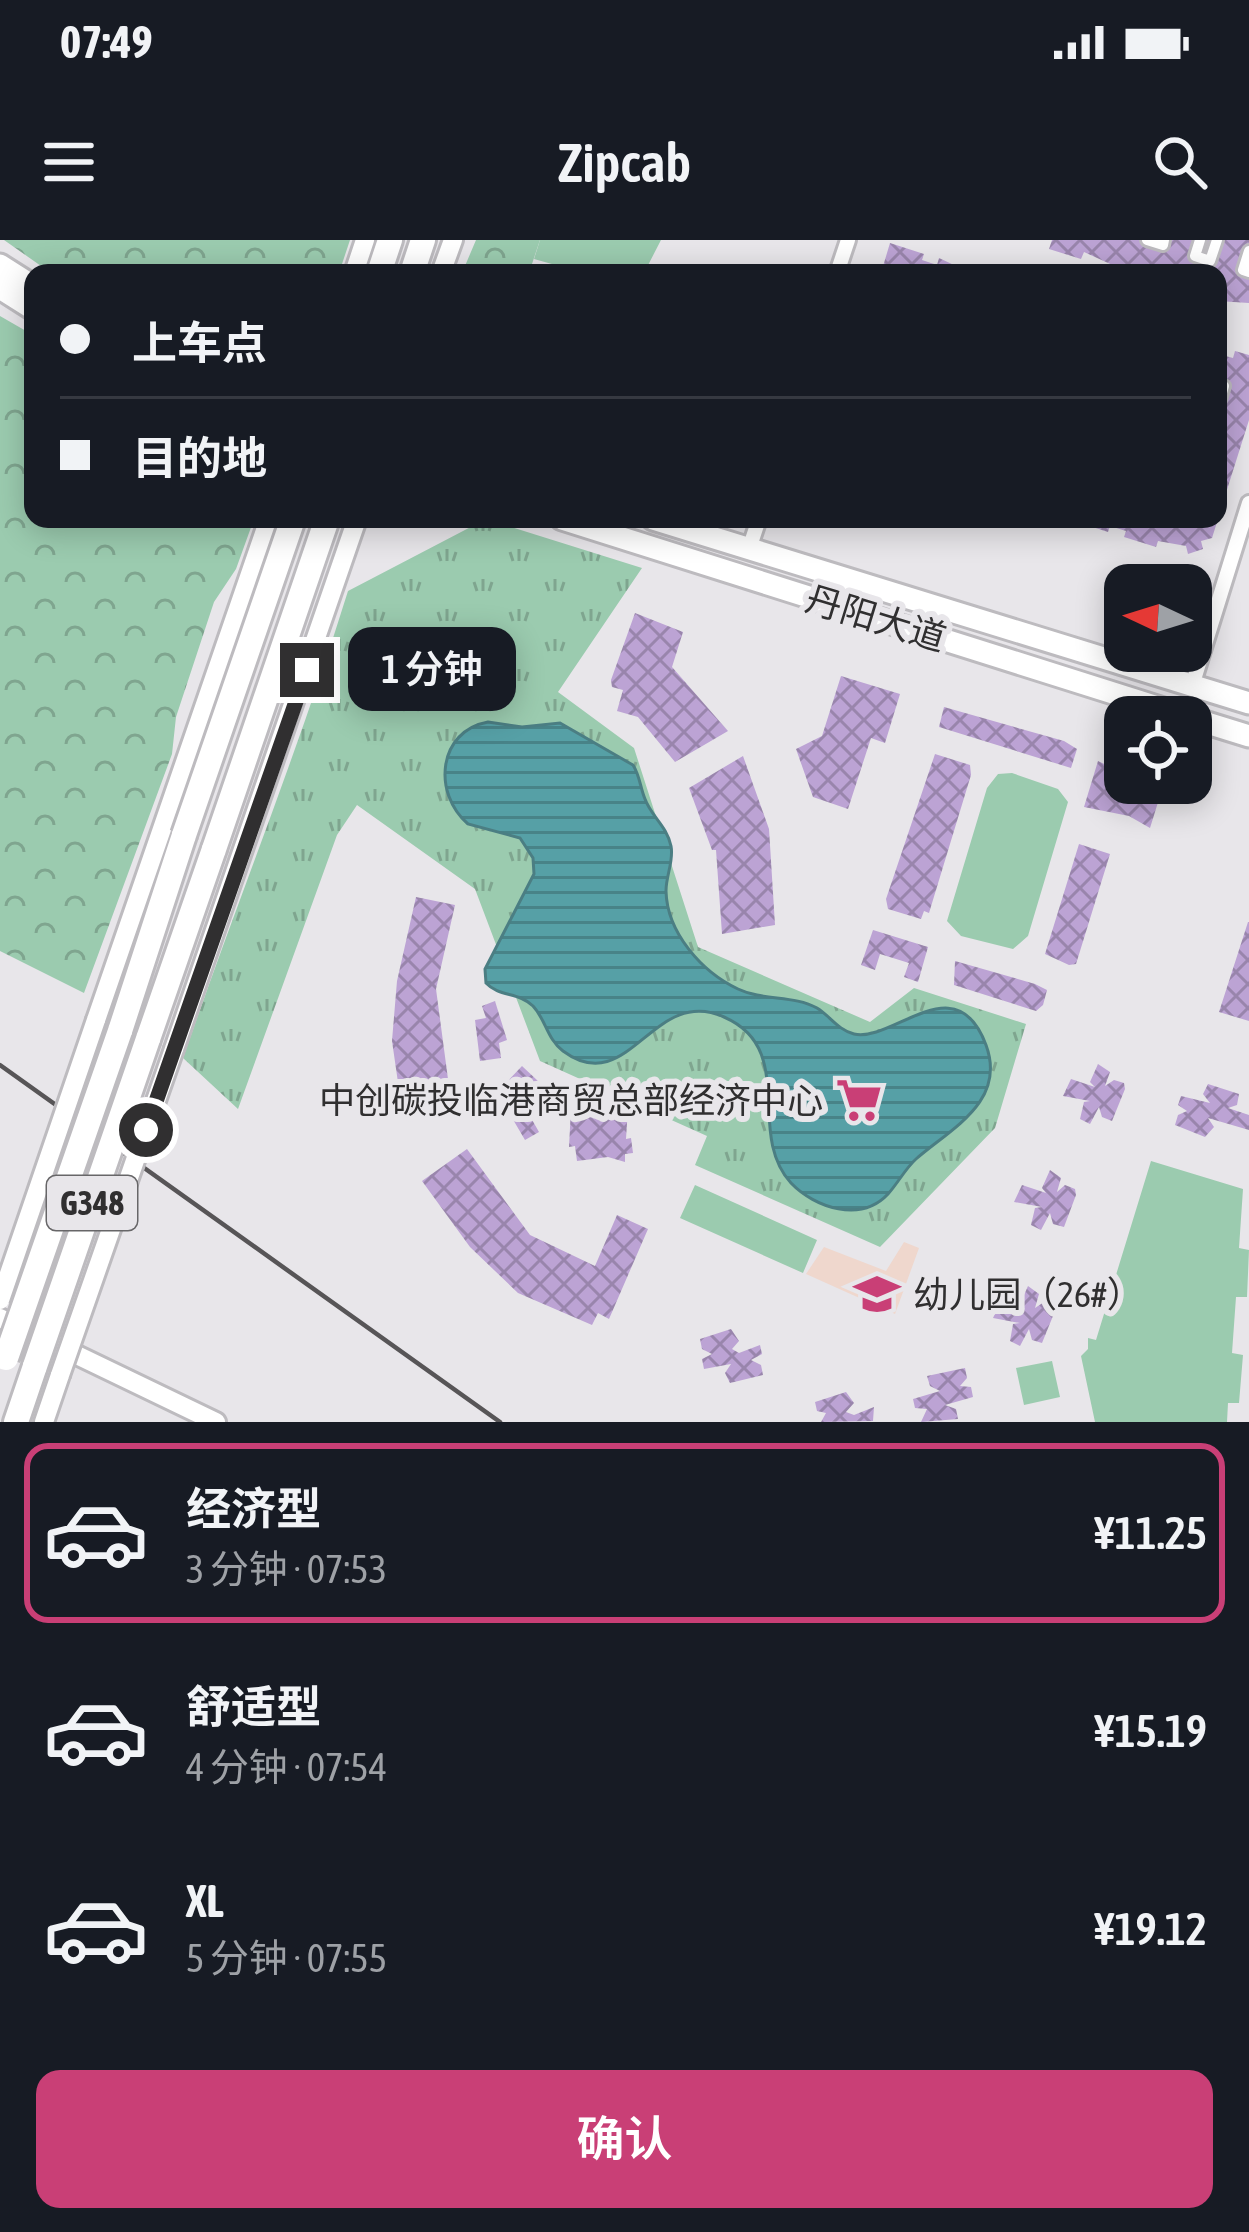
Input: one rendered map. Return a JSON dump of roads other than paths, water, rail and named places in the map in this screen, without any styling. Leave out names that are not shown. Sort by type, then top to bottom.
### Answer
[{"type":"highway","name":"G348","points":[[3,1366],[290,528]]},
{"type":"highway","name":"G348","points":[[16,1422],[48,1371],[148,1039],[324,528]]},
{"type":"main road","name":"丹阳大道","points":[[590,528],[1123,696]]},
{"type":"main road","name":"丹阳大道","points":[[682,528],[1249,703]]},
{"type":"main road","points":[[790,591],[799,564]]},
{"type":"main road","points":[[1024,665],[1033,636]]},
{"type":"main road","name":"丹阳大道","points":[[1212,724],[1249,736]]},
{"type":"street","points":[[1147,240],[1162,245],[1164,240]]},
{"type":"street","points":[[1200,240],[1195,256],[1210,261],[1216,240]]},
{"type":"street","points":[[1249,250],[1243,270],[1249,272]]},
{"type":"street","points":[[1192,686],[1249,503]]},
{"type":"street","points":[[0,1300],[266,528]]},
{"type":"street","points":[[44,1422],[48,1371],[174,1049],[356,528]]},
{"type":"street","points":[[749,549],[756,528]]},
{"type":"street","points":[[241,603],[255,585],[294,580],[313,592],[322,627]]},
{"type":"street","points":[[0,1318],[216,1422]]},
{"type":"water","points":[[488,722],[522,727],[560,723],[633,765],[671,846],[666,891],[673,922],[700,962],[725,982],[748,993],[808,1004],[854,1034],[870,1034],[941,1008],[958,1010],[973,1022],[986,1045],[990,1065],[989,1083],[972,1112],[916,1159],[877,1203],[838,1209],[801,1192],[778,1163],[759,1049],[746,1031],[724,1017],[699,1011],[678,1016],[606,1062],[586,1062],[563,1051],[533,1006],[486,983],[485,969],[534,874],[533,858],[520,838],[468,824],[449,796],[445,780],[450,750],[471,728]]},
{"type":"railway","points":[[0,1065],[500,1422]]},
{"type":"place","name":"中创碳投临港商贸总部经济中心","points":[[859,1100]]},
{"type":"place","name":"幼儿园（26#）","points":[[877,1294]]}]
